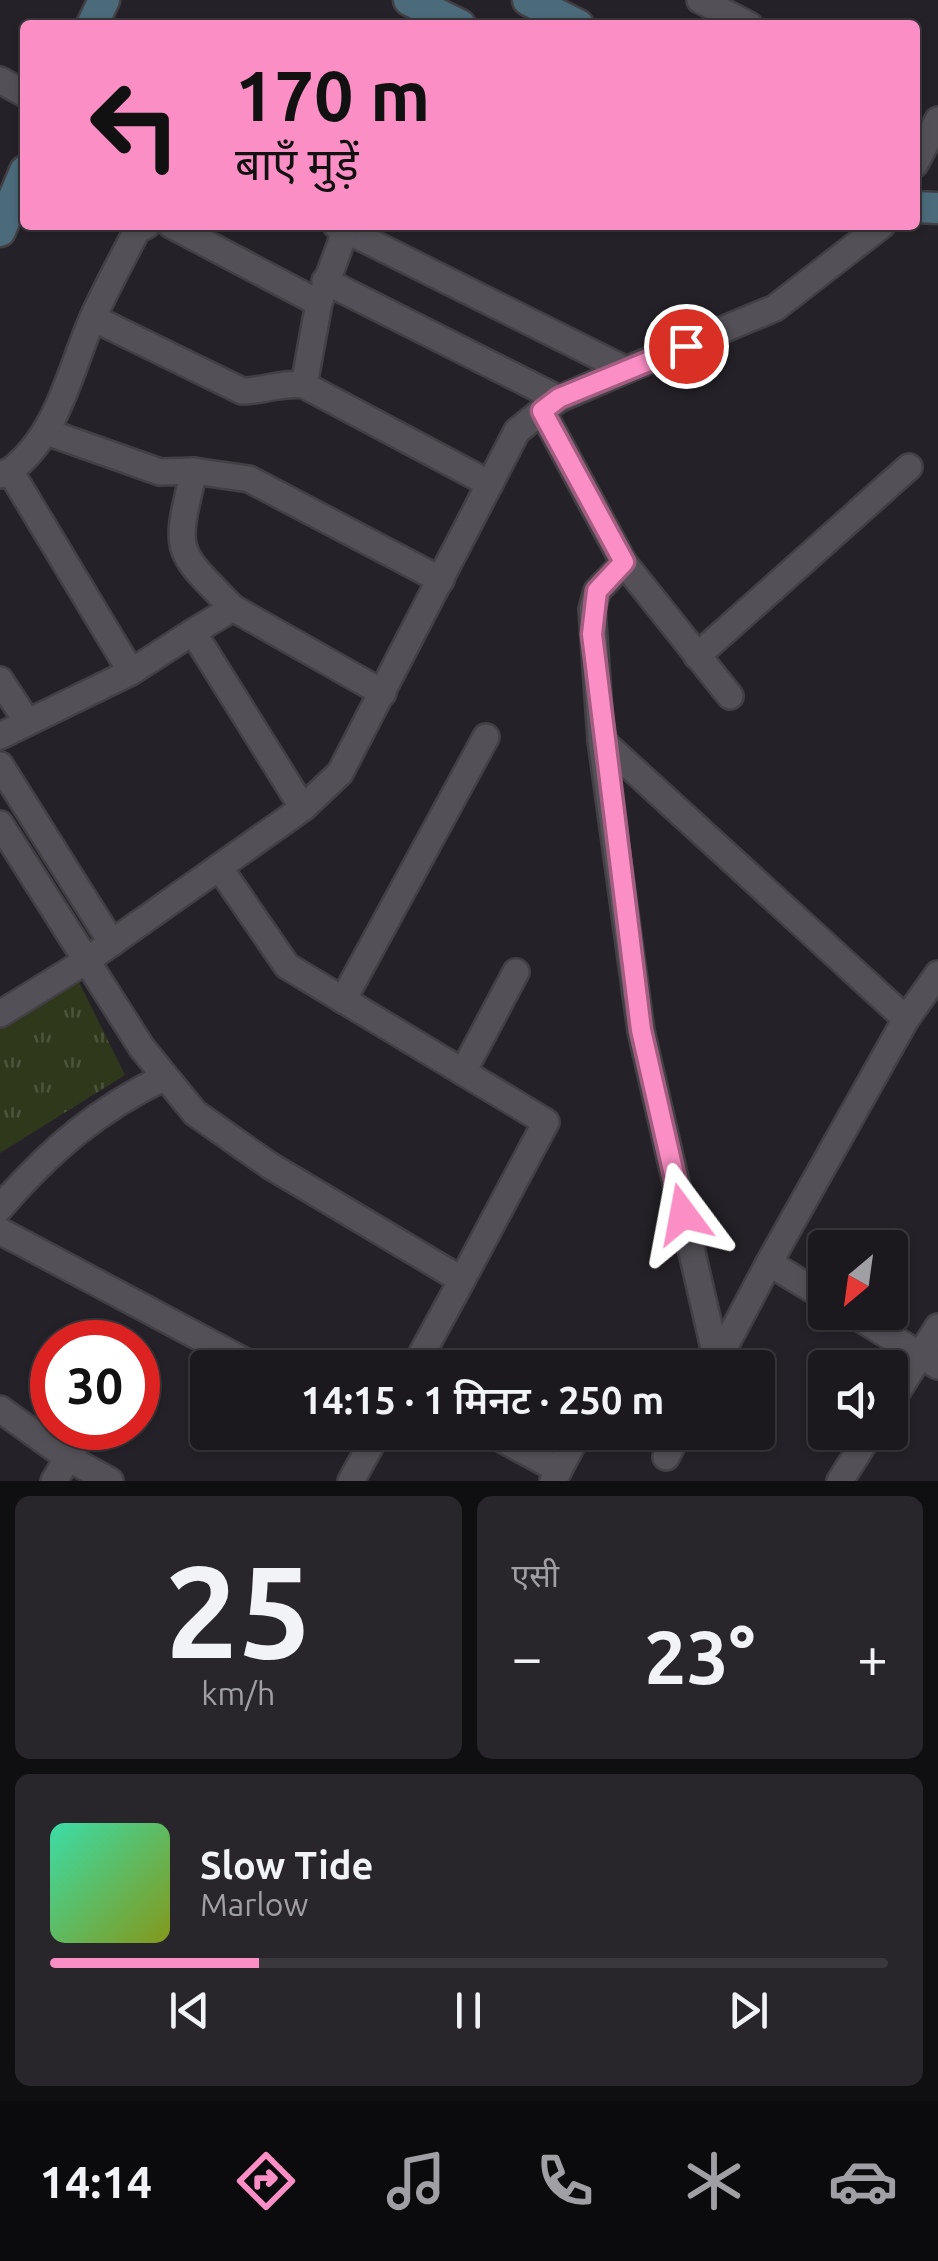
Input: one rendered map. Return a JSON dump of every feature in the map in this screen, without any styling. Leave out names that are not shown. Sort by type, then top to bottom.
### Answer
[{"type":"street","points":[[409,0],[450,20]]},
{"type":"street","points":[[528,0],[568,20]]},
{"type":"street","points":[[700,0],[739,20]]},
{"type":"street","points":[[920,154],[938,120]]},
{"type":"street","points":[[0,231],[20,184]]},
{"type":"street","points":[[131,672],[5,473],[30,456],[47,432],[93,318],[137,230]]},
{"type":"street","points":[[182,230],[322,292],[550,405],[624,562],[730,696]]},
{"type":"street","points":[[304,385],[322,292],[340,230]]},
{"type":"street","points":[[347,230],[626,370]]},
{"type":"street","points":[[0,1014],[86,961],[303,808],[340,773],[517,430],[550,405],[775,308],[876,230]]},
{"type":"street","points":[[93,318],[242,391],[285,383],[304,385],[490,484]]},
{"type":"street","points":[[47,432],[160,472],[194,471],[249,479],[441,580]]},
{"type":"street","points":[[698,656],[909,467]]},
{"type":"street","points":[[194,471],[179,533],[188,562],[233,608],[383,693]]},
{"type":"street","points":[[624,562],[597,591],[592,609],[602,740],[641,1030],[712,1350]]},
{"type":"street","points":[[0,736],[131,672],[233,608]]},
{"type":"street","points":[[193,632],[303,808]]},
{"type":"street","points":[[0,680],[26,720]]},
{"type":"street","points":[[342,1000],[486,736]]},
{"type":"street","points":[[602,740],[906,1019]]},
{"type":"street","points":[[0,765],[112,943]]},
{"type":"street","points":[[0,824],[86,961],[195,1112],[269,1166],[462,1280]]},
{"type":"street","points":[[219,867],[287,966],[546,1122],[424,1350]]},
{"type":"street","points":[[463,1072],[516,972]]},
{"type":"street","points":[[723,1350],[906,1019],[938,974]]},
{"type":"street","points":[[0,1208],[37,1164],[110,1104],[166,1076]]},
{"type":"street","points":[[0,1230],[224,1350]]},
{"type":"street","points":[[770,1264],[808,1287]]},
{"type":"street","points":[[908,1384],[929,1361],[938,1326]]},
{"type":"street","points":[[879,1330],[929,1361]]},
{"type":"street","points":[[0,1409],[68,1458],[110,1481]]},
{"type":"street","points":[[54,1481],[73,1450]]},
{"type":"street","points":[[351,1481],[368,1450]]},
{"type":"street","points":[[516,1450],[556,1476],[570,1450]]},
{"type":"street","points":[[666,1456],[669,1450]]},
{"type":"street","points":[[840,1481],[860,1450]]},
{"type":"green space","points":[[78,980],[125,1075],[0,1153],[0,1027]]},
{"type":"route","points":[[683,1214],[641,1030],[602,740],[592,634],[597,591],[624,562],[542,411],[559,398],[686,346]]}]
